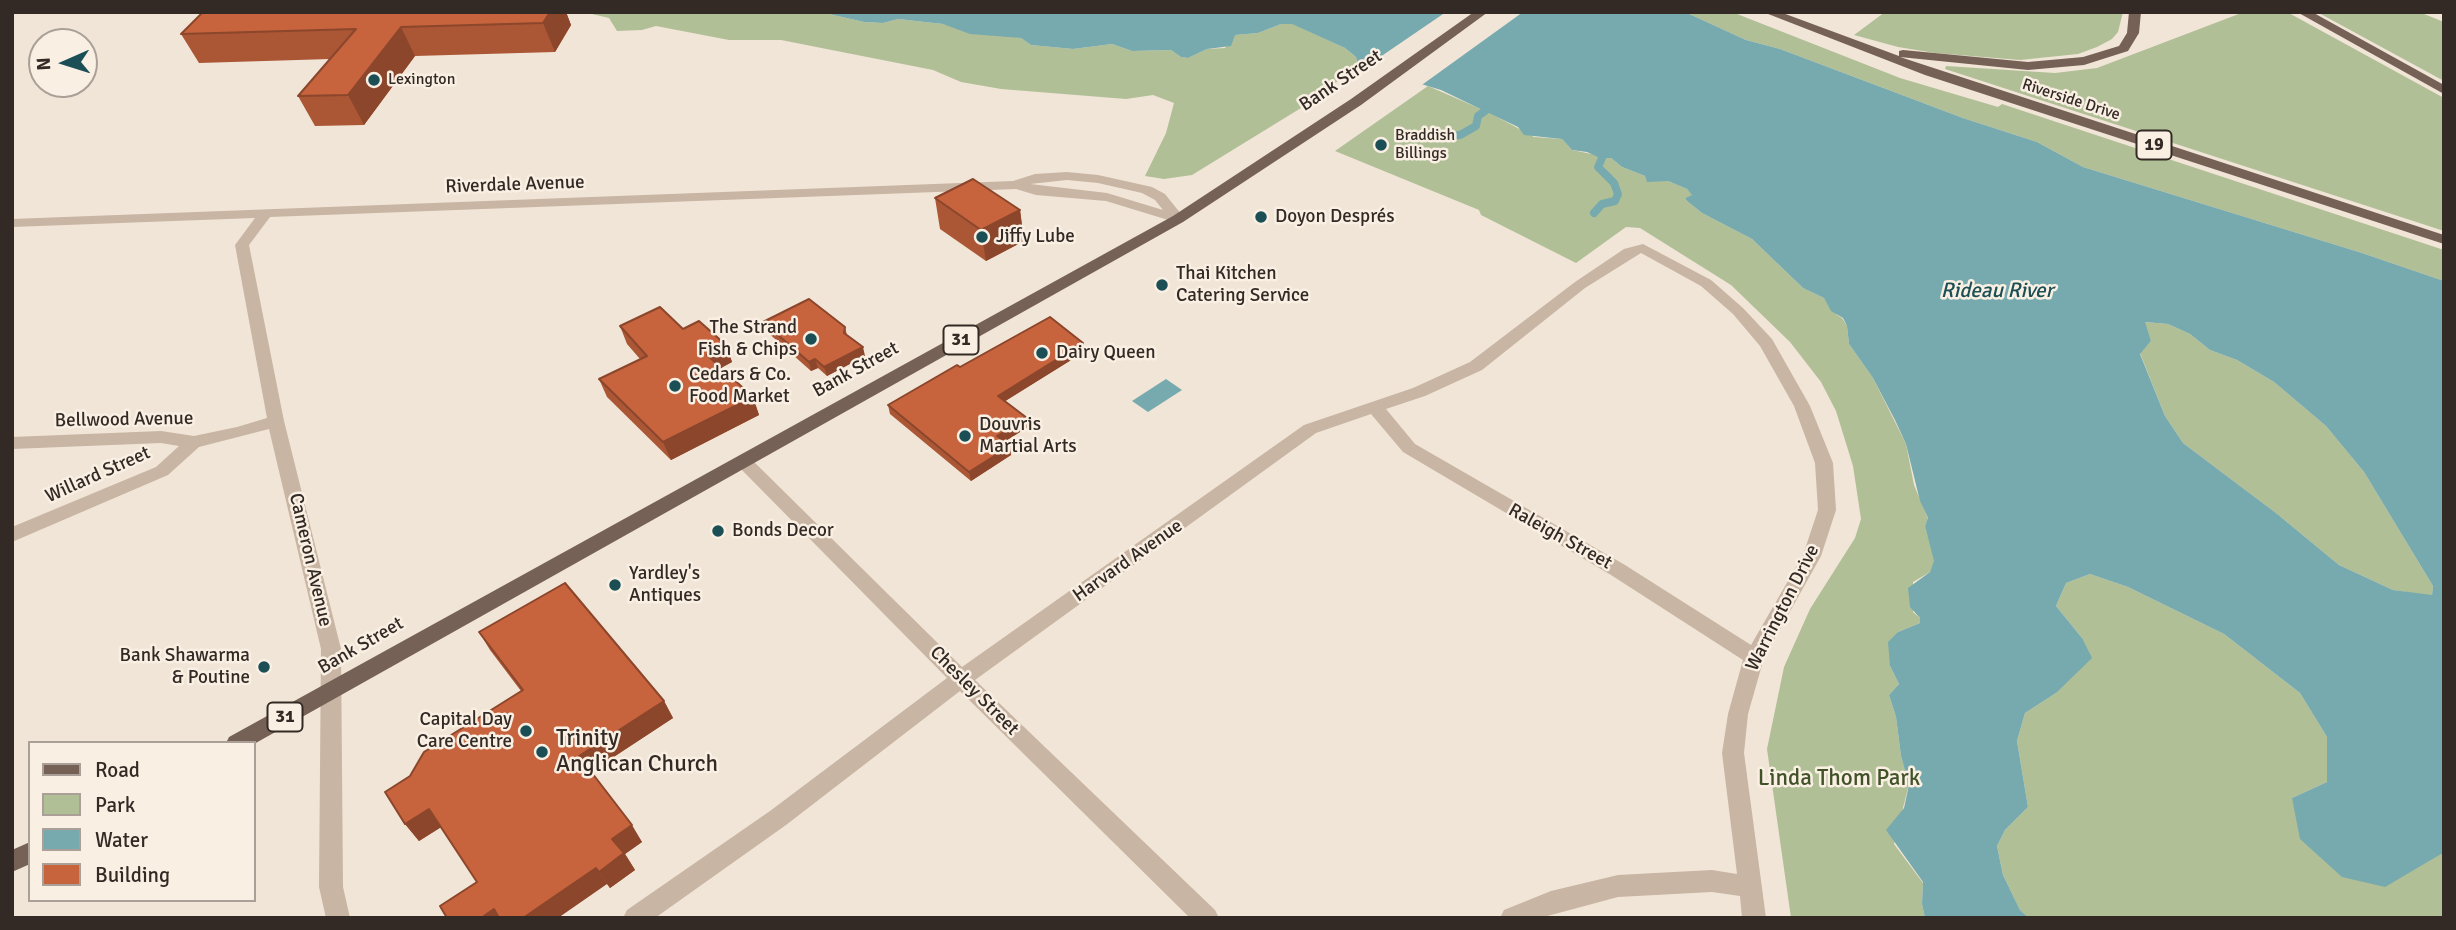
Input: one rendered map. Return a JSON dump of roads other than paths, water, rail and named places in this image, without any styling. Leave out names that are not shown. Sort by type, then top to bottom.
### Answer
[{"type":"main road","name":"Bank Street","points":[[240,741],[1178,219],[1356,102],[1482,12]]},
{"type":"main road","name":"Riverside Drive","points":[[1769,12],[1864,49],[2444,240]]},
{"type":"main road","points":[[1864,49],[2003,65],[2045,66],[2084,61],[2124,48],[2133,33],[2135,12]]},
{"type":"main road","points":[[2303,12],[2444,90]]},
{"type":"main road","points":[[12,862],[28,853]]},
{"type":"street","name":"Riverdale Avenue","points":[[12,223],[1018,185],[1037,191],[1107,197],[1178,219]]},
{"type":"street","name":"Cameron Avenue","points":[[265,214],[242,245],[276,421],[331,649],[331,887],[338,918]]},
{"type":"street","name":"Harvard Avenue","points":[[635,918],[778,818],[961,679],[1310,429],[1419,393],[1476,366],[1580,285],[1629,251],[1643,248]]},
{"type":"street","name":"Warrington Drive","points":[[1643,248],[1706,284],[1738,311],[1766,343],[1802,406],[1824,464],[1827,510],[1812,555],[1754,657],[1738,713],[1734,753],[1754,918]]},
{"type":"street","name":"Raleigh Street","points":[[1375,408],[1409,448],[1618,570],[1754,657]]},
{"type":"street","name":"Bellwood Avenue","points":[[12,443],[161,437],[194,442],[239,433],[276,421]]},
{"type":"street","name":"Willard Street","points":[[12,535],[162,471],[194,442]]},
{"type":"street","name":"Chesley Street","points":[[743,461],[961,679],[1207,918]]},
{"type":"street","points":[[1512,918],[1550,902],[1618,886],[1713,881],[1752,887]]},
{"type":"water","name":"Rideau River","points":[[820,12],[1685,12],[1746,40],[1780,49],[1963,118],[2037,142],[2083,167],[2444,281],[2444,855],[2441,854],[2385,887],[2342,877],[2300,839],[2292,798],[2327,782],[2327,737],[2300,693],[2224,634],[2128,587],[2090,574],[2066,583],[2056,606],[2082,638],[2092,658],[2056,693],[2025,713],[2017,741],[2028,807],[2005,830],[1997,846],[2003,875],[2020,910],[2029,918],[1925,918],[1922,904],[1923,882],[1886,830],[1904,808],[1909,785],[1889,695],[1899,684],[1890,666],[1888,642],[1898,632],[1920,623],[1920,618],[1910,607],[1908,588],[1930,572],[1934,561],[1925,526],[1928,518],[1920,501],[1906,444],[1895,420],[1873,378],[1849,344],[1843,318],[1831,311],[1824,298],[1803,288],[1752,239],[1702,213],[1685,198],[1692,195],[1687,189],[1668,181],[1647,182],[1645,176],[1622,167],[1611,158],[1600,158],[1587,152],[1572,150],[1562,139],[1524,135],[1518,127],[1441,90],[1358,65],[1356,57],[1345,48],[1292,24],[1281,24],[1258,33],[1235,35],[1231,46],[1207,49],[1188,58],[1171,50],[1132,51],[1112,44],[1073,49],[1031,45],[1021,38],[970,34],[943,24],[898,19],[883,23],[864,22]],"holes":[[[2145,322],[2168,324],[2190,334],[2210,350],[2237,360],[2274,382],[2326,426],[2364,472],[2433,586],[2432,595],[2393,590],[2339,565],[2276,513],[2183,443],[2165,416],[2140,354],[2151,341]]]},
{"type":"water","points":[[1166,379],[1182,390],[1148,412],[1132,401]]},
{"type":"waterway","points":[[1452,136],[1460,135],[1476,126],[1478,116],[1485,111]]},
{"type":"waterway","points":[[1594,213],[1602,204],[1615,201],[1618,194],[1614,183],[1598,167],[1602,158]]},
{"type":"place","name":"Lexington","points":[[374,80]]},
{"type":"place","name":"Braddish Billings","points":[[1381,145]]},
{"type":"place","name":"Doyon Després","points":[[1261,217]]},
{"type":"place","name":"Jiffy Lube","points":[[982,237]]},
{"type":"place","name":"Thai Kitchen Catering Service","points":[[1162,285]]},
{"type":"place","name":"The Strand Fish & Chips","points":[[811,339]]},
{"type":"place","name":"Dairy Queen","points":[[1042,353]]},
{"type":"place","name":"Cedars & Co. Food Market","points":[[675,386]]},
{"type":"place","name":"Douvris Martial Arts","points":[[965,436]]},
{"type":"place","name":"Bonds Decor","points":[[718,531]]},
{"type":"place","name":"Yardley's Antiques","points":[[615,585]]},
{"type":"place","name":"Bank Shawarma & Poutine","points":[[264,667]]},
{"type":"place","name":"Capital Day Care Centre","points":[[526,731]]},
{"type":"place","name":"Trinity Anglican Church","points":[[542,752]]},
{"type":"park label","name":"Linda Thom Park","points":[[1839,779]]}]
